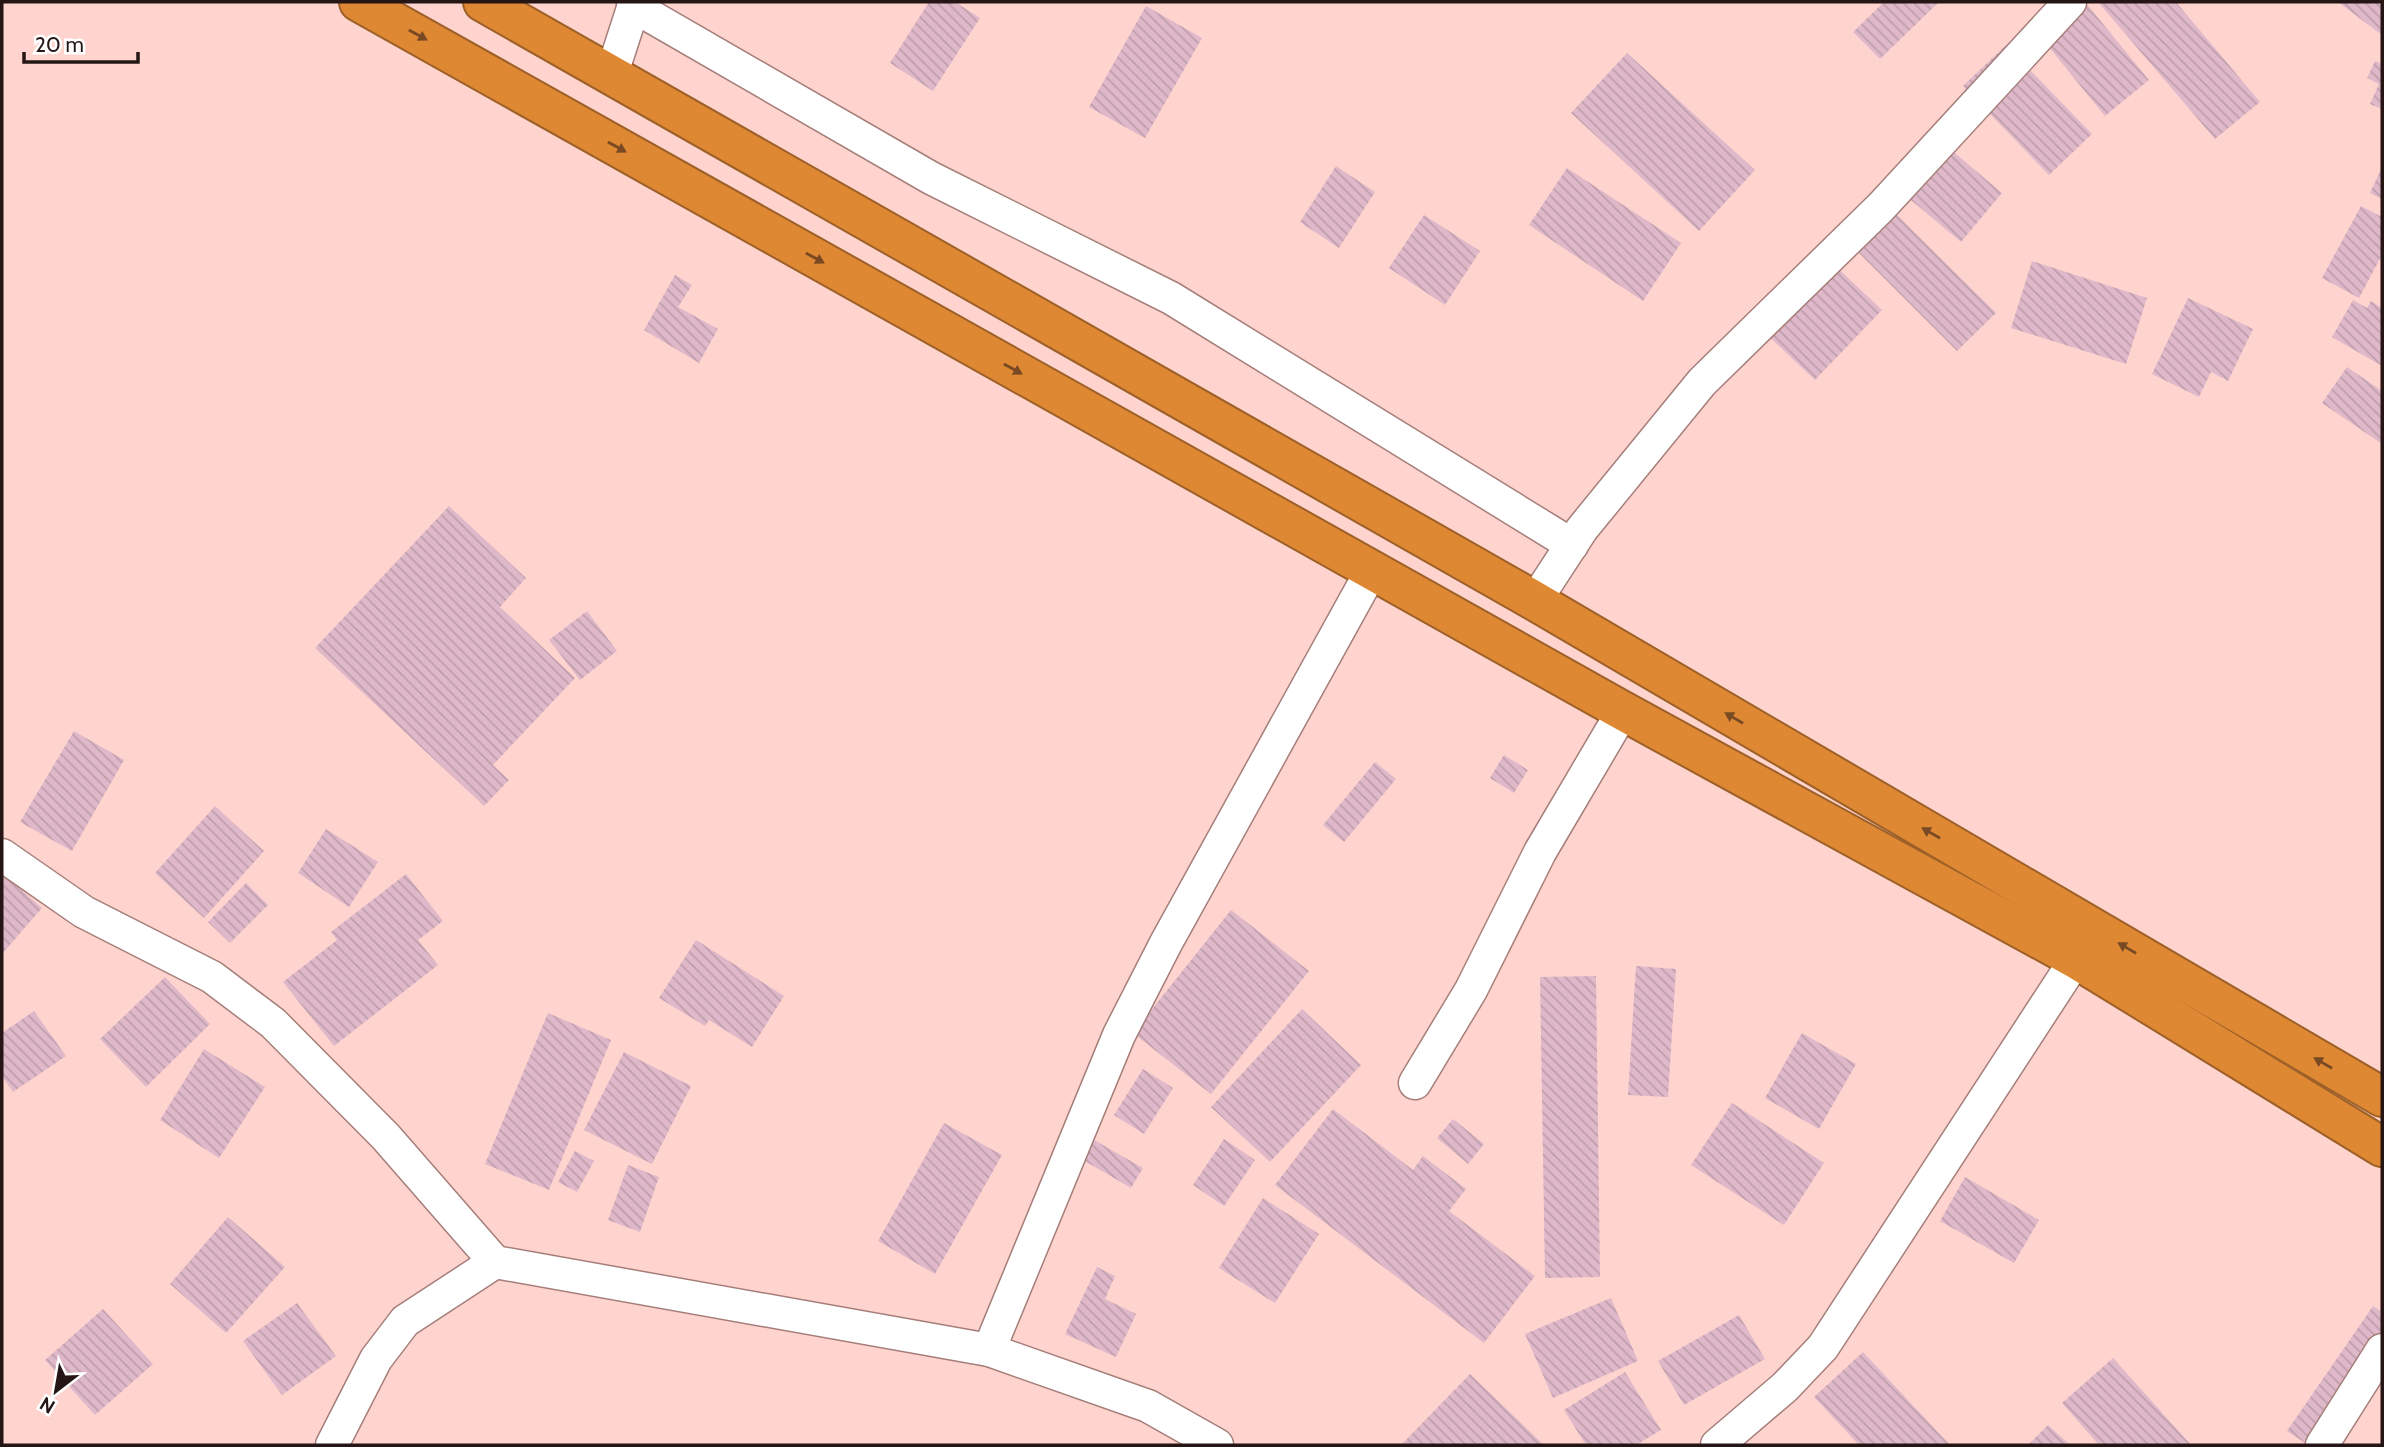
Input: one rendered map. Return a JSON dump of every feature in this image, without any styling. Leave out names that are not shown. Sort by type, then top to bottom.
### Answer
[{"type":"highway","points":[[359,2],[1623,711],[2076,959],[2382,1147]]},
{"type":"highway","points":[[483,2],[612,73],[1535,601],[2382,1097]]},
{"type":"street","points":[[1535,601],[1572,545],[1702,382],[1881,207],[2070,2]]},
{"type":"street","points":[[612,73],[634,4],[932,178],[1171,298],[1572,545]]},
{"type":"street","points":[[989,1350],[1119,1035],[1166,943],[1372,570]]},
{"type":"street","points":[[1415,1083],[1471,990],[1540,852],[1623,711]]},
{"type":"street","points":[[2,855],[84,912],[212,977],[274,1023],[386,1137],[495,1262],[989,1350],[1148,1406],[1217,1445]]},
{"type":"street","points":[[1717,1445],[1786,1387],[1823,1347],[2076,959]]},
{"type":"street","points":[[332,1445],[376,1359],[405,1321],[495,1262]]},
{"type":"street","points":[[2322,1445],[2382,1350]]},
{"type":"building","points":[[929,2],[955,2],[980,18],[933,91],[890,63]]},
{"type":"building","points":[[1884,2],[1939,2],[1880,59],[1853,32]]},
{"type":"building","points":[[2080,2],[2085,2],[2149,80],[2105,116],[2039,35]]},
{"type":"building","points":[[2098,2],[2176,2],[2260,102],[2215,139]]},
{"type":"building","points":[[2338,2],[2382,2],[2382,35]]},
{"type":"building","points":[[1146,6],[1202,38],[1145,138],[1089,107]]},
{"type":"building","points":[[2006,45],[2092,134],[2049,175],[1963,86]]},
{"type":"building","points":[[1627,53],[1755,170],[1699,231],[1571,113]]},
{"type":"building","points":[[2375,61],[2382,64],[2382,109],[2370,104],[2379,84],[2367,78]]},
{"type":"building","points":[[1936,137],[2002,193],[1961,242],[1894,186]]},
{"type":"building","points":[[1336,166],[1375,192],[1339,248],[1300,222]]},
{"type":"building","points":[[2382,167],[2382,199],[2370,193]]},
{"type":"building","points":[[1567,168],[1681,243],[1643,301],[1529,225]]},
{"type":"building","points":[[1884,202],[1996,313],[1957,351],[1846,240]]},
{"type":"building","points":[[2361,206],[2382,217],[2382,255],[2359,298],[2322,278]]},
{"type":"building","points":[[1424,215],[1480,251],[1445,305],[1389,268]]},
{"type":"building","points":[[1827,258],[1882,310],[1815,380],[1760,328]]},
{"type":"building","points":[[2032,261],[2147,298],[2126,364],[2011,328]]},
{"type":"building","points":[[675,275],[692,285],[678,307],[718,329],[699,363],[644,330]]},
{"type":"building","points":[[2188,298],[2253,329],[2228,381],[2211,372],[2199,397],[2152,374]]},
{"type":"building","points":[[2353,300],[2367,308],[2371,301],[2382,308],[2382,366],[2332,337]]},
{"type":"building","points":[[2347,367],[2382,391],[2382,444],[2322,403]]},
{"type":"building","points":[[449,506],[526,578],[500,607],[575,678],[493,765],[509,780],[484,806],[315,648]]},
{"type":"building","points":[[587,611],[617,651],[580,680],[549,640]]},
{"type":"building","points":[[74,731],[124,760],[72,851],[20,822]]},
{"type":"building","points":[[1504,755],[1528,770],[1514,793],[1490,778]]},
{"type":"building","points":[[1375,762],[1396,779],[1344,842],[1323,825]]},
{"type":"building","points":[[215,806],[264,851],[204,918],[155,873]]},
{"type":"building","points":[[326,829],[378,862],[349,907],[298,873]]},
{"type":"building","points":[[2,873],[42,908],[2,954]]},
{"type":"building","points":[[406,874],[443,921],[418,940],[438,965],[334,1046],[283,982],[337,940],[331,932]]},
{"type":"building","points":[[246,883],[268,905],[230,943],[208,922]]},
{"type":"building","points":[[1231,910],[1309,971],[1211,1094],[1133,1033]]},
{"type":"building","points":[[696,940],[784,996],[752,1047],[709,1020],[705,1026],[659,998]]},
{"type":"building","points":[[1636,966],[1676,969],[1668,1097],[1628,1095]]},
{"type":"building","points":[[1596,976],[1600,1277],[1545,1278],[1540,977]]},
{"type":"building","points":[[165,977],[210,1024],[146,1087],[100,1039]]},
{"type":"building","points":[[1302,1009],[1361,1065],[1270,1162],[1211,1107]]},
{"type":"building","points":[[34,1011],[66,1056],[13,1092],[2,1076],[2,1033]]},
{"type":"building","points":[[548,1013],[611,1040],[549,1190],[485,1164]]},
{"type":"building","points":[[1802,1033],[1856,1064],[1819,1129],[1765,1098]]},
{"type":"building","points":[[204,1049],[265,1087],[219,1158],[160,1120]]},
{"type":"building","points":[[624,1052],[691,1086],[652,1164],[584,1130]]},
{"type":"building","points":[[1143,1069],[1173,1088],[1144,1134],[1114,1115]]},
{"type":"building","points":[[1732,1103],[1824,1163],[1784,1225],[1691,1165]]},
{"type":"building","points":[[1333,1109],[1413,1170],[1423,1156],[1466,1189],[1449,1211],[1535,1276],[1484,1343],[1275,1185]]},
{"type":"building","points":[[1453,1119],[1484,1144],[1468,1164],[1437,1138]]},
{"type":"building","points":[[944,1123],[1002,1155],[935,1274],[878,1241]]},
{"type":"building","points":[[1224,1139],[1255,1160],[1224,1206],[1193,1185]]},
{"type":"building","points":[[1094,1140],[1143,1168],[1131,1188],[1083,1160]]},
{"type":"building","points":[[575,1151],[594,1161],[577,1192],[558,1182]]},
{"type":"building","points":[[628,1165],[659,1177],[640,1232],[608,1220]]},
{"type":"building","points":[[1965,1177],[2039,1220],[2014,1263],[1940,1221]]},
{"type":"building","points":[[1263,1198],[1319,1234],[1275,1303],[1219,1268]]},
{"type":"building","points":[[228,1217],[285,1267],[226,1333],[170,1284]]},
{"type":"building","points":[[1097,1267],[1115,1276],[1105,1299],[1136,1314],[1116,1357],[1065,1334]]},
{"type":"building","points":[[1611,1298],[1638,1361],[1553,1398],[1525,1334]]},
{"type":"building","points":[[297,1303],[336,1356],[282,1395],[243,1341]]},
{"type":"building","points":[[2373,1306],[2382,1312],[2382,1372],[2308,1445],[2287,1431]]},
{"type":"building","points":[[103,1309],[153,1364],[95,1415],[45,1360]]},
{"type":"building","points":[[1739,1315],[1765,1359],[1684,1405],[1658,1361]]},
{"type":"building","points":[[1863,1352],[1950,1445],[1859,1445],[1814,1397]]},
{"type":"building","points":[[2113,1358],[2191,1445],[2099,1445],[2062,1403]]},
{"type":"building","points":[[1625,1372],[1661,1430],[1636,1445],[1586,1445],[1564,1410]]},
{"type":"building","points":[[1470,1374],[1544,1445],[1401,1445]]},
{"type":"building","points":[[2048,1425],[2070,1445],[2028,1445]]}]
